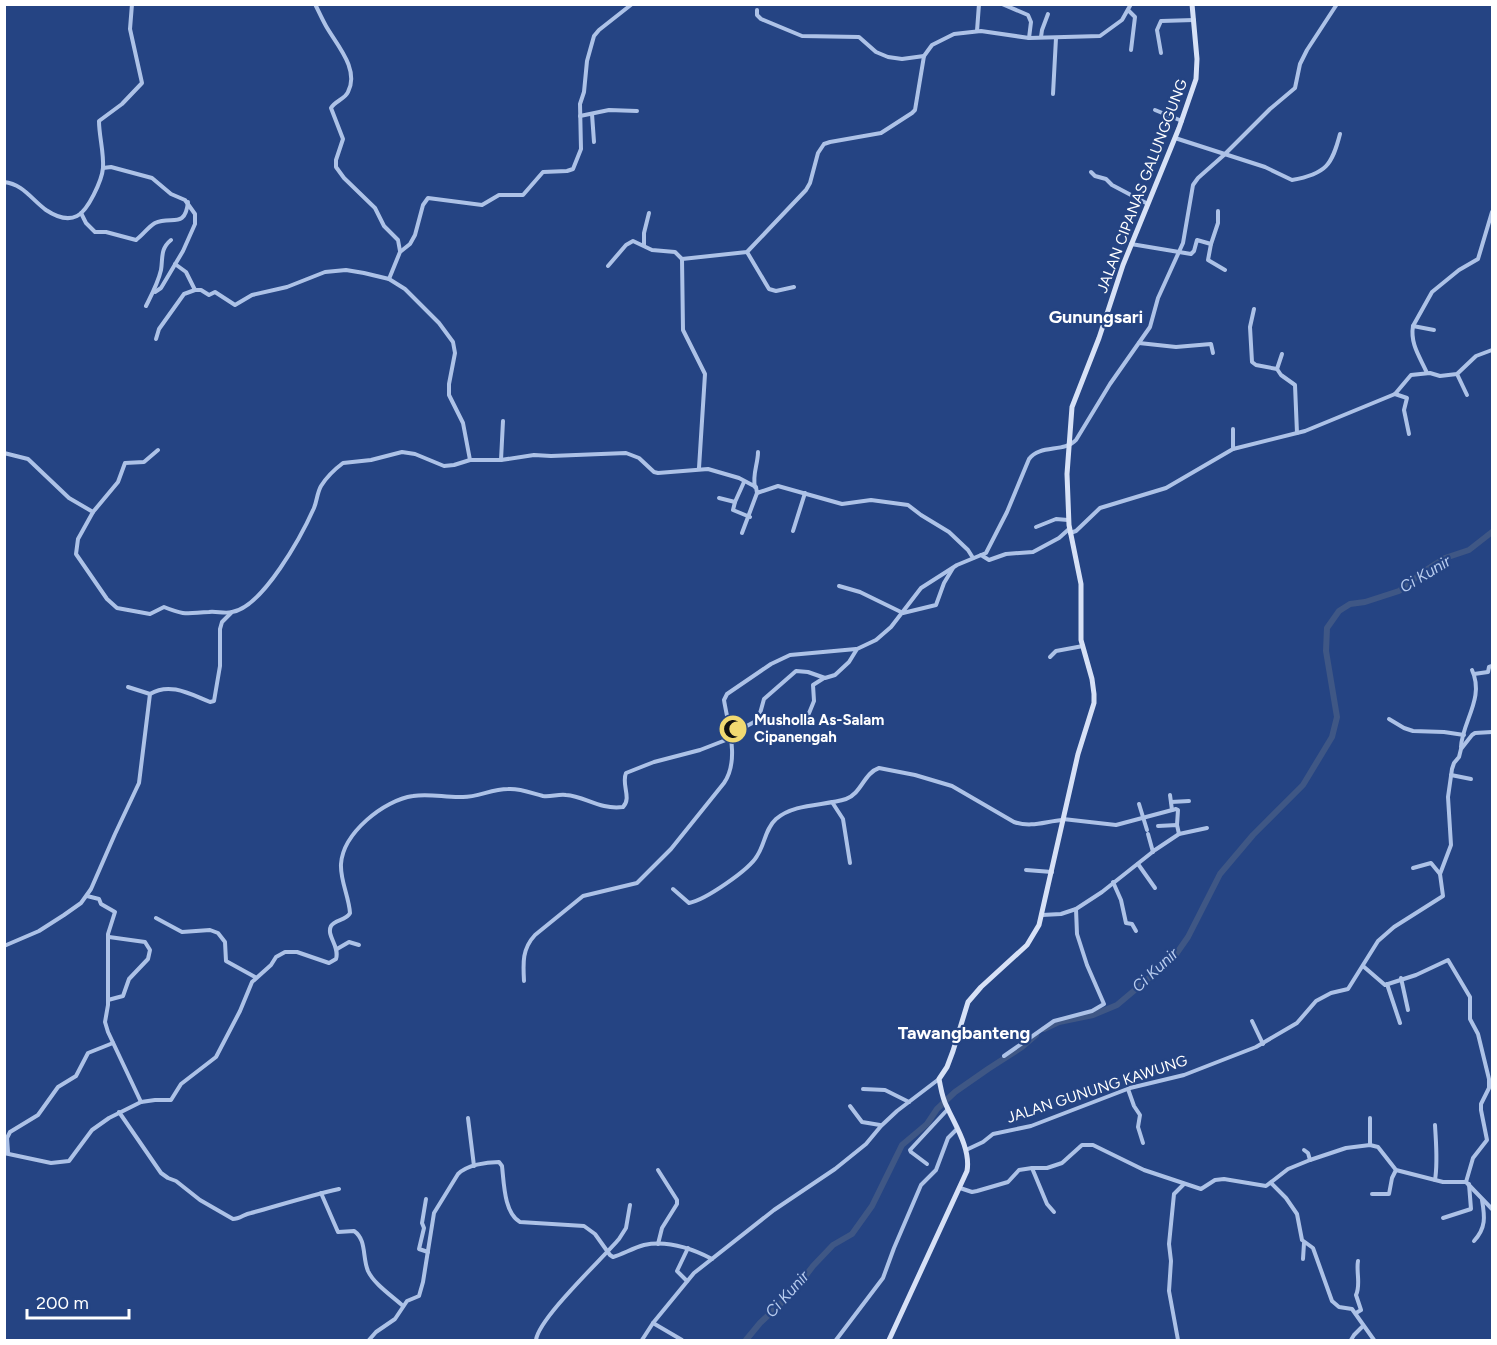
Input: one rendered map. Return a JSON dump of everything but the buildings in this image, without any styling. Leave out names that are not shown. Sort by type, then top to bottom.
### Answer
[{"type":"street","points":[[4,182],[17,185],[39,205],[56,216],[72,218],[81,213],[95,191],[103,168],[100,119],[122,104],[141,86],[142,81],[130,29],[132,4]]},
{"type":"street","points":[[315,4],[341,48],[351,77],[349,91],[331,108],[344,140],[336,160],[336,167],[375,208],[384,226],[399,240],[400,252],[389,279]]},
{"type":"street","points":[[400,252],[410,244],[415,235],[423,205],[428,198],[485,205],[500,195],[523,195],[543,172],[573,169],[581,150],[580,104],[584,92],[587,61],[594,36],[632,4]]},
{"type":"street","points":[[977,31],[979,4]]},
{"type":"street","points":[[1002,4],[1029,17],[1031,22],[1029,38]]},
{"type":"street","points":[[682,259],[747,252],[809,187],[818,153],[824,144],[880,133],[914,112],[924,56],[932,45],[964,32],[977,31],[1029,38],[1100,36],[1122,20],[1131,4]]},
{"type":"street","name":"JALAN CIPANAS GALUNGGUNG","points":[[939,1079],[947,1067],[968,1002],[1027,945],[1042,915],[1078,754],[1094,703],[1092,679],[1079,631],[1081,584],[1069,531],[1070,422],[1075,396],[1099,338],[1131,244],[1182,121],[1196,79],[1197,59],[1192,4]]},
{"type":"street","points":[[524,981],[524,953],[534,935],[583,896],[638,883],[671,849],[728,778],[731,754],[724,700],[727,694],[771,664],[790,655],[857,649],[876,640],[903,613],[921,588],[953,567],[981,555],[988,549],[1032,454],[1076,440],[1110,384],[1150,327],[1158,298],[1186,234],[1193,185],[1270,109],[1295,88],[1300,64],[1307,50],[1337,4]]},
{"type":"street","points":[[757,10],[757,15],[761,19],[802,36],[859,37],[880,55],[896,59],[924,56]]},
{"type":"street","points":[[1128,10],[1135,17],[1131,50]]},
{"type":"street","points":[[1041,37],[1041,30],[1048,14]]},
{"type":"street","points":[[1161,53],[1157,30],[1161,21],[1192,20]]},
{"type":"street","points":[[1053,94],[1056,38]]},
{"type":"street","points":[[580,116],[609,110],[637,111]]},
{"type":"street","points":[[1155,110],[1182,121]]},
{"type":"street","points":[[592,114],[594,142]]},
{"type":"street","points":[[1175,138],[1265,167],[1287,179],[1295,180],[1318,173],[1331,162],[1340,134]]},
{"type":"street","points":[[103,168],[111,167],[152,178],[171,194],[188,202],[193,208],[196,220],[175,264],[161,288],[155,292]]},
{"type":"street","points":[[1091,172],[1148,204]]},
{"type":"street","points":[[81,213],[89,226],[98,233],[106,232],[136,240],[157,223],[180,220],[185,214],[188,202]]},
{"type":"street","points":[[1218,211],[1218,223],[1208,260],[1225,270]]},
{"type":"street","points":[[1427,373],[1412,339],[1413,326],[1432,292],[1459,270],[1478,259],[1492,212]]},
{"type":"street","points":[[644,246],[644,233],[649,213]]},
{"type":"street","points":[[146,306],[155,292],[163,250],[171,240]]},
{"type":"street","points":[[1131,244],[1179,253],[1192,253],[1197,240],[1211,244]]},
{"type":"street","points":[[608,266],[630,243],[637,242],[655,251],[675,252],[682,259],[683,330],[705,374],[699,468]]},
{"type":"street","points":[[747,252],[769,289],[776,291],[794,287]]},
{"type":"street","points":[[175,264],[187,273],[195,290]]},
{"type":"street","points":[[156,339],[159,329],[184,294],[195,290],[201,290],[209,295],[215,292],[235,305],[252,295],[287,287],[325,272],[348,270],[389,279],[405,289],[423,306],[453,342],[455,353],[449,395],[463,423],[470,460]]},
{"type":"street","points":[[1254,309],[1250,327],[1252,363],[1277,369],[1281,375],[1295,385],[1297,434]]},
{"type":"street","points":[[1413,326],[1434,330]]},
{"type":"street","points":[[1139,343],[1176,347],[1211,344],[1213,353]]},
{"type":"street","points":[[981,555],[989,560],[1006,554],[1034,552],[1069,531],[1076,531],[1100,508],[1166,488],[1233,449],[1297,434],[1395,394],[1411,375],[1427,373],[1449,376],[1457,374],[1476,356],[1492,350]]},
{"type":"street","points":[[1277,369],[1282,354]]},
{"type":"street","points":[[1457,374],[1467,395]]},
{"type":"street","points":[[1395,394],[1407,398],[1404,410],[1409,434]]},
{"type":"street","points":[[501,460],[502,421]]},
{"type":"street","points":[[1233,429],[1233,449]]},
{"type":"street","points":[[158,450],[144,462],[124,463],[118,482],[93,512],[78,539],[76,554],[107,599],[117,608],[148,614],[163,607],[186,614],[232,612]]},
{"type":"street","points":[[128,687],[150,694],[169,687],[210,702],[214,701],[220,666],[222,622],[232,612],[254,598],[275,577],[306,526],[316,504],[320,487],[343,463],[371,460],[402,452],[415,454],[444,466],[470,460],[501,460],[534,455],[626,453],[639,458],[658,473],[708,468],[739,478],[756,487]]},
{"type":"street","points":[[742,533],[750,517],[756,493],[753,477],[757,467],[758,452]]},
{"type":"street","points":[[4,453],[28,459],[69,498],[93,512]]},
{"type":"street","points":[[744,482],[734,510],[750,517]]},
{"type":"street","points":[[756,493],[778,486],[842,504],[871,500],[908,505],[949,531],[973,558]]},
{"type":"street","points":[[793,531],[805,493]]},
{"type":"street","points":[[719,498],[735,502]]},
{"type":"street","points":[[1036,527],[1056,519],[1068,519]]},
{"type":"street","points":[[839,586],[860,592],[903,613],[936,605],[953,567]]},
{"type":"street","points":[[1050,657],[1056,651],[1083,646]]},
{"type":"street","points":[[787,721],[806,723],[814,701],[813,685],[840,671],[857,649]]},
{"type":"street","points":[[1413,868],[1431,863],[1440,874],[1451,845],[1448,797],[1454,763],[1459,757],[1475,695],[1473,672],[1488,672],[1489,667],[1492,666]]},
{"type":"street","points":[[113,1043],[88,1053],[76,1076],[58,1087],[38,1115],[12,1130],[7,1138],[6,1152],[44,1162],[69,1161],[92,1130],[119,1112],[141,1102],[171,1100],[182,1084],[216,1057],[255,977],[266,970],[279,954],[285,952],[303,954],[329,963],[336,958],[337,948],[332,939],[331,927],[347,918],[350,913],[341,863],[351,835],[363,822],[400,800],[423,795],[463,797],[520,789],[544,796],[568,795],[610,808],[623,807],[627,800],[623,777],[626,773],[728,739],[756,721],[764,699],[796,671],[808,672],[825,678]]},
{"type":"street","points":[[4,946],[45,928],[70,912],[87,896],[140,783],[150,694]]},
{"type":"street","points":[[1389,719],[1406,729],[1464,735]]},
{"type":"street","points":[[1461,749],[1475,733],[1492,732]]},
{"type":"street","points":[[674,889],[689,903],[702,898],[755,860],[769,827],[779,817],[789,811],[852,796],[873,770],[884,768],[951,786],[1022,825],[1063,819],[1112,825],[1178,810],[1179,834]]},
{"type":"street","points":[[1451,775],[1471,779]]},
{"type":"street","points":[[1170,795],[1172,810]]},
{"type":"street","points":[[1171,802],[1189,801]]},
{"type":"street","points":[[832,802],[843,819],[850,863]]},
{"type":"street","points":[[1139,804],[1153,852]]},
{"type":"street","points":[[1158,826],[1178,825]]},
{"type":"street","points":[[1042,915],[1061,914],[1076,909],[1179,834],[1207,828]]},
{"type":"street","points":[[1138,864],[1155,888]]},
{"type":"street","points":[[1026,870],[1052,872]]},
{"type":"street","name":"JALAN GUNUNG KAWUNG","points":[[966,1150],[993,1134],[1031,1126],[1128,1089],[1184,1075],[1263,1044],[1298,1023],[1316,1001],[1331,993],[1348,989],[1378,941],[1386,933],[1443,896],[1440,874]]},
{"type":"street","points":[[1113,882],[1121,900],[1126,923],[1132,924],[1136,931]]},
{"type":"street","points":[[87,896],[99,899],[101,904],[115,911],[108,933],[108,1000],[105,1022],[141,1102]]},
{"type":"street","points":[[1004,1056],[1054,1021],[1098,1009],[1104,1004],[1077,934],[1076,909]]},
{"type":"street","points":[[156,918],[182,932],[210,930],[218,933],[225,942],[226,961],[255,977]]},
{"type":"street","points":[[108,1000],[123,996],[129,979],[148,959],[150,950],[145,942],[109,937]]},
{"type":"street","points":[[337,948],[349,942],[359,945]]},
{"type":"street","points":[[1364,966],[1383,984],[1388,984],[1416,975],[1445,960],[1449,961],[1470,998],[1470,1019],[1478,1034],[1491,1081],[1488,1093],[1481,1104],[1481,1115],[1487,1140],[1473,1158],[1468,1183],[1471,1209],[1443,1218]]},
{"type":"street","points":[[1401,978],[1408,1010]]},
{"type":"street","points":[[1388,984],[1400,1023]]},
{"type":"street","points":[[1252,1021],[1263,1044]]},
{"type":"street","points":[[642,1341],[653,1323],[687,1281],[774,1210],[836,1169],[866,1144],[881,1125],[939,1079],[943,1096],[966,1150],[969,1164],[889,1341]]},
{"type":"street","points":[[863,1089],[885,1090],[909,1102]]},
{"type":"street","points":[[1128,1089],[1140,1115],[1138,1127],[1143,1143]]},
{"type":"street","points":[[850,1106],[862,1122],[881,1125]]},
{"type":"street","points":[[927,1164],[910,1150],[947,1107]]},
{"type":"street","points":[[119,1112],[161,1173],[167,1178],[176,1180],[200,1200],[232,1218],[238,1219],[248,1213],[272,1209],[301,1197],[339,1189]]},
{"type":"street","points":[[468,1118],[474,1166]]},
{"type":"street","points":[[1370,1118],[1370,1145]]},
{"type":"street","points":[[1435,1125],[1438,1160],[1436,1180]]},
{"type":"street","points":[[836,1341],[883,1278],[921,1185],[936,1170],[948,1138],[957,1130]]},
{"type":"street","points":[[960,1188],[972,1192],[1004,1184],[1017,1172],[1032,1167],[1047,1168],[1062,1163],[1082,1145],[1093,1145],[1125,1162],[1201,1189],[1220,1179],[1234,1179],[1260,1185],[1271,1183],[1288,1169],[1310,1160],[1346,1148],[1370,1145],[1378,1147],[1396,1170],[1436,1180],[1468,1183],[1492,1209]]},
{"type":"street","points":[[1304,1149],[1310,1160]]},
{"type":"street","points":[[369,1341],[376,1332],[395,1319],[407,1301],[419,1296],[436,1208],[458,1174],[474,1166],[492,1162],[501,1164],[510,1210],[516,1220],[525,1224],[584,1226],[595,1234],[610,1256],[615,1257],[643,1245],[658,1244],[688,1248],[712,1259]]},
{"type":"street","points":[[1032,1167],[1047,1204],[1054,1212]]},
{"type":"street","points":[[658,1170],[677,1200],[677,1204],[662,1228],[658,1244]]},
{"type":"street","points":[[1372,1194],[1389,1194],[1396,1170]]},
{"type":"street","points":[[1271,1183],[1286,1198],[1297,1214],[1301,1239],[1304,1243],[1303,1259]]},
{"type":"street","points":[[1178,1341],[1169,1292],[1171,1262],[1168,1247],[1174,1194],[1184,1184]]},
{"type":"street","points":[[321,1193],[338,1232],[354,1231],[359,1235],[372,1276],[403,1306]]},
{"type":"street","points":[[1474,1241],[1480,1235],[1485,1223],[1482,1198]]},
{"type":"street","points":[[426,1199],[422,1223],[424,1228],[418,1249],[429,1252]]},
{"type":"street","points":[[536,1341],[543,1324],[558,1304],[607,1252],[626,1228],[630,1205]]},
{"type":"street","points":[[1304,1243],[1312,1245],[1332,1300],[1339,1307],[1352,1309],[1374,1341]]},
{"type":"street","points":[[687,1281],[677,1271],[688,1248]]},
{"type":"street","points":[[1356,1313],[1361,1310],[1356,1295],[1359,1289],[1356,1271],[1358,1261]]},
{"type":"street","points":[[653,1323],[682,1341]]},
{"type":"street","points":[[1351,1341],[1363,1326]]},
{"type":"waterway","name":"Ci Kunir","points":[[1044,1029],[1059,1022],[1093,1015],[1117,1005],[1174,957],[1188,937],[1220,874],[1253,835],[1303,785],[1332,737],[1337,717],[1326,651],[1327,628],[1339,611],[1350,604],[1365,602],[1399,591],[1426,570],[1445,558],[1469,550],[1492,532]]},
{"type":"waterway","name":"Ci Kunir","points":[[746,1340],[760,1323],[794,1291],[833,1245],[852,1234],[872,1206],[902,1145],[927,1124],[937,1109],[955,1092],[1036,1035]]},
{"type":"place","name":"Musholla As-Salam Cipanengah","points":[[733,729]]},
{"type":"district","name":"Gunungsari","points":[[1096,317]]},
{"type":"district","name":"Tawangbanteng","points":[[964,1033]]}]
